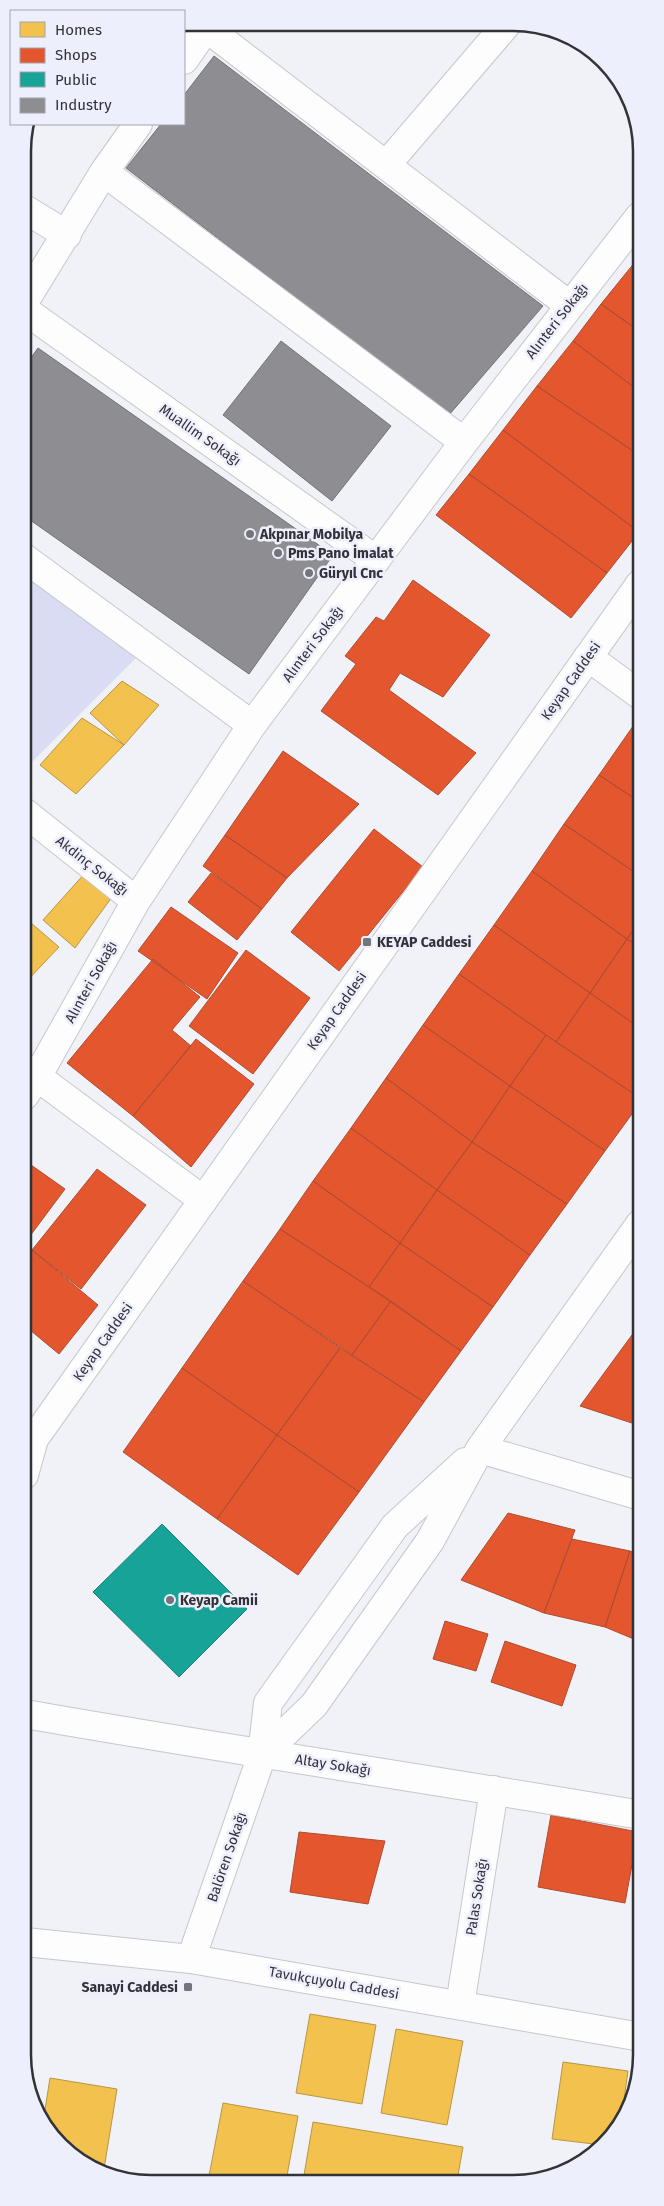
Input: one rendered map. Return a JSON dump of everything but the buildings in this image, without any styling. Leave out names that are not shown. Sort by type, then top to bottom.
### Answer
[{"type":"street","points":[[387,164],[501,31]]},
{"type":"street","points":[[185,58],[202,32]]},
{"type":"street","points":[[215,32],[569,305]]},
{"type":"street","points":[[32,290],[104,172],[137,125]]},
{"type":"street","points":[[104,172],[464,442]]},
{"type":"street","points":[[32,214],[67,235]]},
{"type":"street","name":"Alınteri Sokağı","points":[[32,1074],[136,900],[252,725],[464,442],[633,225]]},
{"type":"street","name":"Muallim Sokağı","points":[[32,315],[376,560]]},
{"type":"street","points":[[32,563],[252,725]]},
{"type":"street","name":"Keyap Caddesi","points":[[31,1443],[633,594]]},
{"type":"street","points":[[588,657],[633,690]]},
{"type":"street","name":"Akdinç Sokağı","points":[[32,818],[136,900]]},
{"type":"street","points":[[32,1082],[203,1200]]},
{"type":"street","points":[[262,1755],[314,1705],[325,1690],[430,1541],[480,1449],[632,1235]]},
{"type":"street","points":[[480,1449],[632,1493]]},
{"type":"street","points":[[262,1755],[268,1703],[395,1526],[480,1449]]},
{"type":"street","name":"Altay Sokağı","points":[[31,1715],[262,1755],[494,1790],[632,1813]]},
{"type":"street","name":"Balören Sokağı","points":[[191,1958],[262,1755]]},
{"type":"street","name":"Palas Sokağı","points":[[460,2005],[494,1790]]},
{"type":"street","name":"Tavukçuyolu Caddesi","points":[[31,1943],[191,1958],[632,2035]]},
{"type":"shaded area","points":[[32,576],[139,655],[32,762]]},
{"type":"place","name":"Akpınar Mobilya","points":[[250,534]]},
{"type":"place","name":"Pms Pano İmalat","points":[[278,553]]},
{"type":"place","name":"Güryıl Cnc","points":[[309,573]]},
{"type":"place","name":"KEYAP Caddesi","points":[[367,942]]},
{"type":"place","name":"Keyap Camii","points":[[170,1600]]},
{"type":"place","name":"Sanayi Caddesi","points":[[188,1987]]}]
